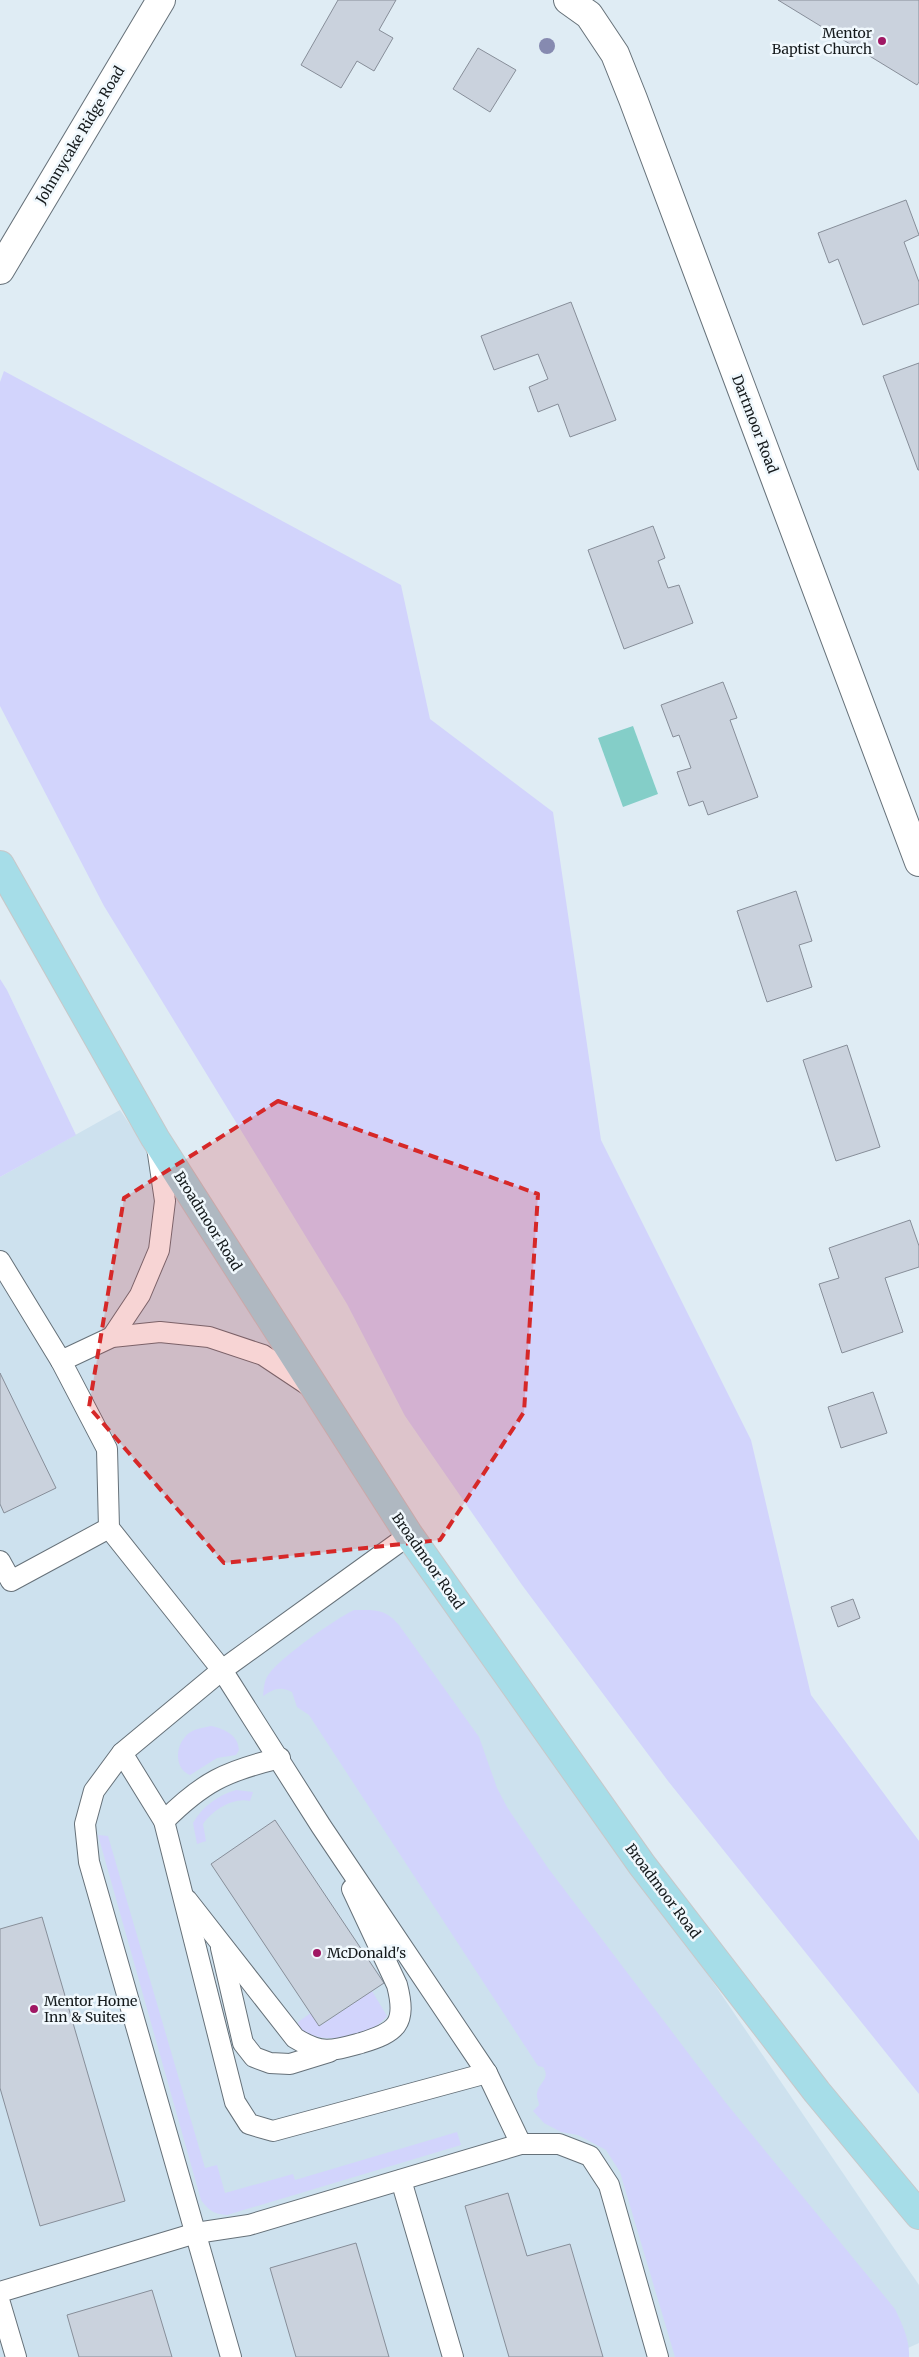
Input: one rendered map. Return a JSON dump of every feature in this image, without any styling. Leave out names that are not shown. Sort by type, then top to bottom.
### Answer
[{"type":"main road","name":"Broadmoor Road","points":[[0,865],[155,1138],[409,1535],[642,1865],[818,2092],[919,2215]]},
{"type":"street","name":"Johnnycake Ridge Road","points":[[0,270],[161,0]]},
{"type":"street","name":"Dartmoor Road","points":[[568,0],[589,15],[615,54],[630,90],[919,862]]},
{"type":"lane","points":[[112,1337],[140,1295],[159,1250],[165,1201],[155,1138]]},
{"type":"lane","points":[[0,1261],[61,1361],[107,1449],[109,1528],[222,1670],[280,1758],[321,1826],[487,2073],[521,2144]]},
{"type":"lane","points":[[61,1361],[112,1337],[160,1332],[209,1337],[262,1355],[315,1389]]},
{"type":"lane","points":[[0,1561],[11,1581],[109,1528]]},
{"type":"lane","points":[[231,2357],[89,1862],[85,1824],[94,1790],[122,1753],[222,1670],[409,1535]]},
{"type":"lane","points":[[122,1753],[164,1820],[235,2102],[249,2124],[273,2131],[487,2073]]},
{"type":"lane","points":[[164,1820],[191,1794],[211,1782],[231,1772],[280,1758]]},
{"type":"lane","points":[[219,1942],[243,2043],[254,2056],[270,2063],[290,2064],[385,2036],[394,2028],[398,2020],[401,2000],[398,1985],[321,1826]]},
{"type":"lane","points":[[182,1895],[295,2038],[308,2046],[330,2052]]},
{"type":"lane","points":[[0,2292],[196,2233],[249,2225],[521,2144],[559,2144],[590,2156],[609,2185],[658,2357]]},
{"type":"lane","points":[[401,2180],[453,2357]]},
{"type":"lane","points":[[0,2303],[16,2357]]},
{"type":"highlighted area","points":[[278,1101],[538,1194],[524,1412],[440,1540],[224,1563],[89,1407],[124,1198]]},
{"type":"shaded area","points":[[4,371],[401,585],[430,719],[553,812],[601,1140],[751,1440],[811,1695],[919,1841],[919,2094],[668,1781],[522,1585],[405,1416],[347,1304],[104,906],[0,706],[0,382]]},
{"type":"shaded area","points":[[633,726],[658,794],[623,807],[598,738]]},
{"type":"shaded area","points":[[0,979],[76,1135],[0,1177]]},
{"type":"shaded area","points":[[120,1110],[919,2285],[919,2343],[888,2357],[0,2357],[0,1177]]},
{"type":"shaded area","points":[[354,1610],[379,1611],[389,1615],[399,1625],[479,1737],[497,1788],[507,1807],[548,1868],[726,2103],[895,2309],[907,2338],[909,2357],[675,2357],[620,2172],[606,2150],[578,2135],[561,2132],[544,2123],[533,2111],[539,2105],[537,2093],[546,2075],[543,2067],[538,2066],[309,1715],[297,1707],[292,1692],[277,1689],[263,1696],[266,1679],[275,1667],[309,1639],[334,1621]]},
{"type":"shaded area","points":[[211,1726],[230,1734],[236,1740],[239,1750],[236,1755],[217,1758],[190,1775],[181,1768],[179,1763],[179,1747],[190,1732]]},
{"type":"shaded area","points":[[236,1790],[253,1792],[250,1801],[244,1800],[230,1803],[212,1814],[203,1824],[206,1841],[197,1844],[193,1823],[197,1817],[211,1802]]},
{"type":"shaded area","points":[[98,1835],[108,1836],[205,2168],[217,2165],[225,2193],[293,2174],[295,2180],[457,2132],[461,2145],[227,2215],[215,2213],[209,2209],[201,2200]]},
{"type":"shaded area","points":[[372,1991],[387,2016],[370,2029],[358,2034],[332,2038],[308,2034],[299,2028],[298,2022],[311,2013],[320,2026]]},
{"type":"building","points":[[338,0],[396,0],[379,30],[393,38],[374,71],[357,61],[341,88],[301,65]]},
{"type":"building","name":"Mentor Baptist Church","points":[[778,0],[919,0],[919,82],[917,85]]},
{"type":"building","points":[[478,48],[516,70],[490,112],[453,89]]},
{"type":"building","points":[[906,200],[919,235],[904,242],[919,282],[919,304],[863,325],[838,259],[829,263],[818,233]]},
{"type":"building","points":[[571,302],[616,420],[570,437],[558,404],[538,412],[529,387],[548,379],[538,354],[494,370],[481,336]]},
{"type":"building","points":[[919,363],[919,470],[918,470],[883,376]]},
{"type":"building","points":[[653,526],[665,558],[658,561],[668,588],[679,585],[693,623],[624,649],[588,550]]},
{"type":"building","points":[[723,682],[737,718],[730,720],[758,797],[708,815],[703,801],[689,806],[677,772],[691,768],[679,735],[673,737],[661,705]]},
{"type":"building","points":[[796,891],[812,941],[799,945],[812,987],[767,1002],[737,911]]},
{"type":"building","points":[[847,1045],[880,1147],[836,1161],[803,1060]]},
{"type":"building","points":[[910,1220],[919,1246],[919,1267],[885,1278],[903,1332],[842,1353],[819,1284],[839,1278],[829,1248]]},
{"type":"building","points":[[0,1373],[56,1488],[4,1513],[0,1504]]},
{"type":"building","points":[[873,1392],[887,1433],[841,1448],[828,1407]]},
{"type":"building","points":[[853,1599],[860,1618],[838,1627],[831,1607]]},
{"type":"building","name":"McDonald's","points":[[275,1820],[384,1983],[319,2026],[211,1864]]},
{"type":"building","name":"Mentor Home Inn & Suites","points":[[42,1917],[125,2201],[40,2226],[0,2088],[0,1929]]},
{"type":"building","points":[[508,2193],[527,2256],[570,2244],[603,2357],[509,2357],[465,2206]]},
{"type":"building","points":[[356,2243],[389,2357],[296,2357],[270,2268]]},
{"type":"building","points":[[152,2290],[172,2357],[79,2357],[67,2315]]},
{"type":"place","name":"Mentor Baptist Church","points":[[882,41]]},
{"type":"place","name":"McDonald's","points":[[317,1953]]},
{"type":"place","name":"Mentor Home Inn & Suites","points":[[34,2009]]}]
